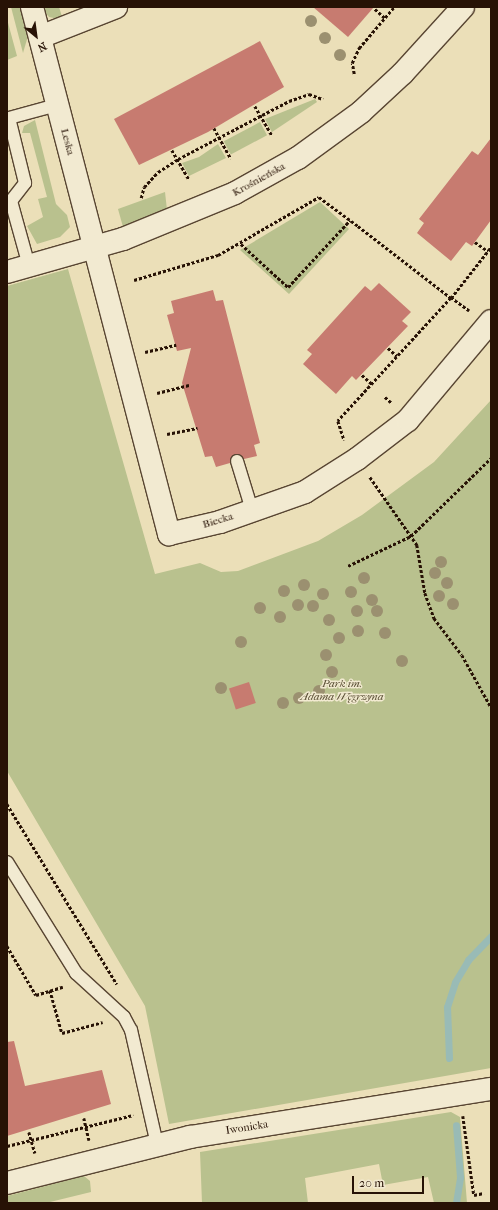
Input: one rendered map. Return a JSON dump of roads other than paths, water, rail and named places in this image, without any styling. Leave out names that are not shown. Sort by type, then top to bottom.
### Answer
[{"type":"street","name":"Leska","points":[[32,7],[95,248]]},
{"type":"street","points":[[40,37],[116,7]]},
{"type":"street","name":"Krośnieńska","points":[[7,272],[95,248],[235,194],[298,158],[361,112],[403,73],[463,7]]},
{"type":"street","name":"Biecka","points":[[95,248],[169,534],[252,510],[305,492],[357,459],[408,420],[491,321]]},
{"type":"street","name":"Iwonicka","points":[[7,1182],[157,1144],[491,1089]]},
{"type":"lane","points":[[29,266],[11,201],[25,183],[9,118],[57,105]]},
{"type":"lane","points":[[237,462],[252,510]]},
{"type":"lane","points":[[7,862],[76,972],[124,1017],[131,1030],[157,1144]]},
{"type":"waterway","points":[[449,1058],[447,1007],[455,982],[468,960],[491,936]]},
{"type":"waterway","points":[[456,1125],[460,1177],[456,1203]]},
{"type":"park label","name":"Park im. Adama Węgrzyna","points":[[342,691]]}]
